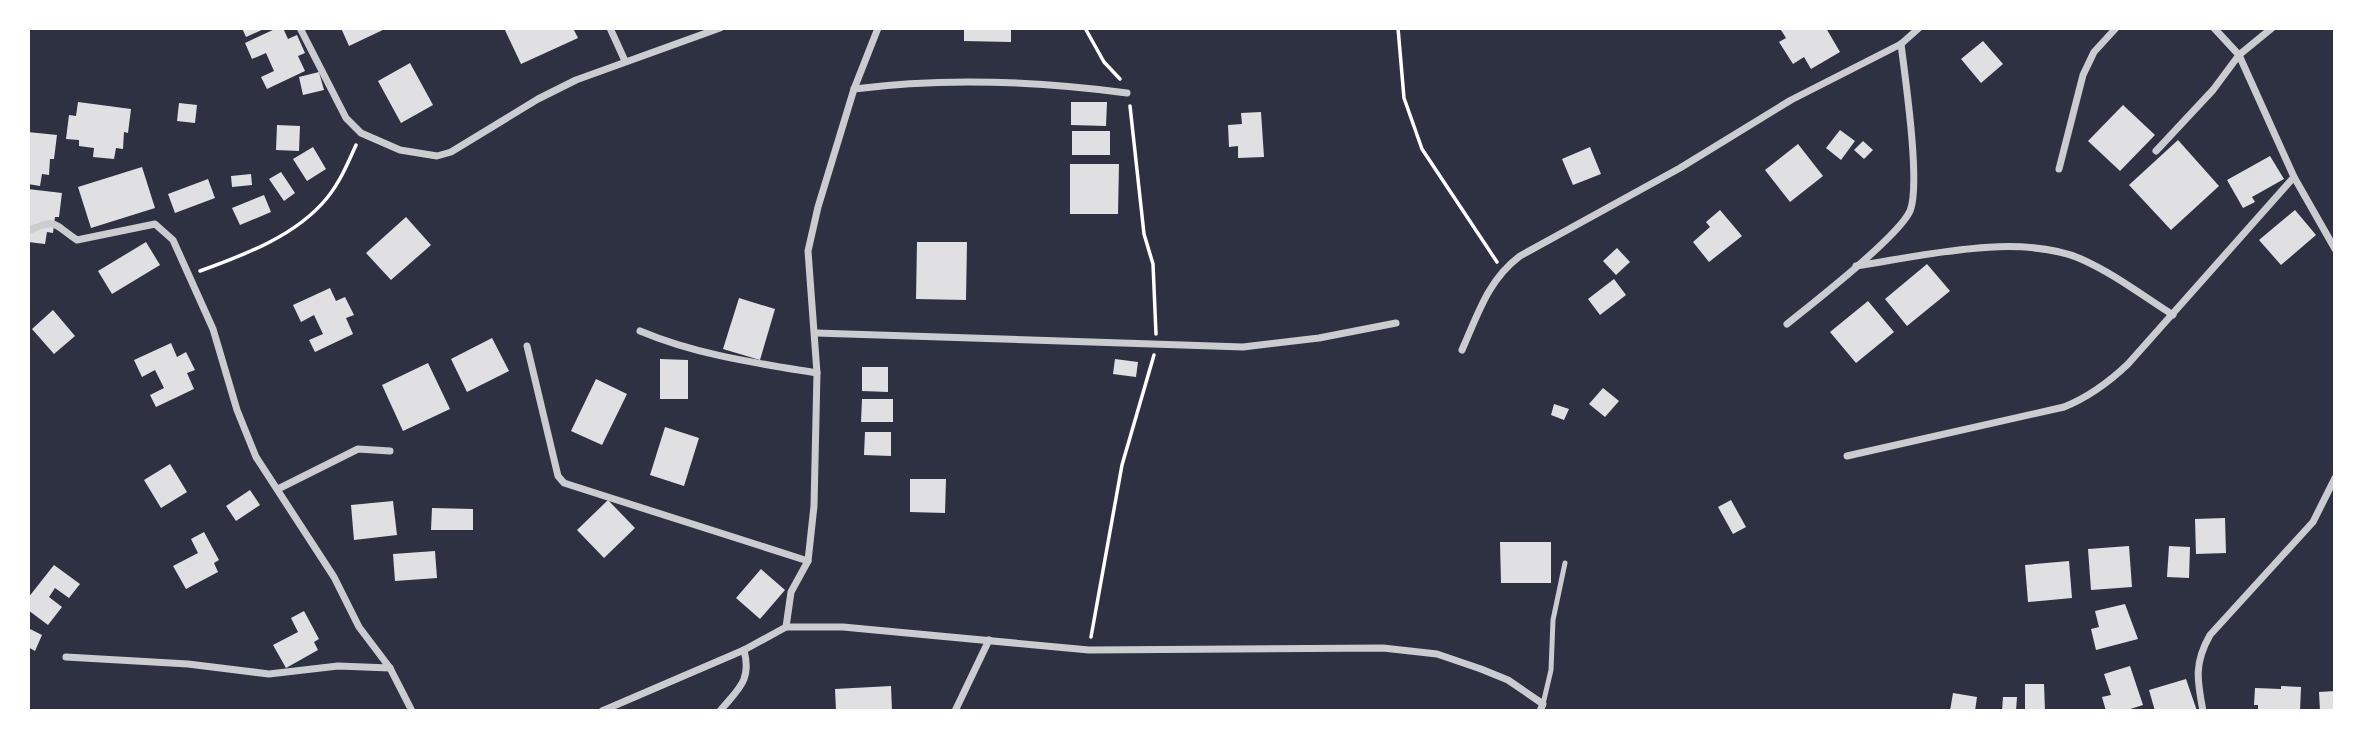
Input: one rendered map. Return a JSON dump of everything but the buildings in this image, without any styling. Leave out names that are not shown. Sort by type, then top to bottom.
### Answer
[{"type":"street","points":[[300,28],[346,118],[361,133],[400,150],[437,156],[451,152],[538,99],[625,61],[720,28]]},
{"type":"street","points":[[610,28],[625,61]]},
{"type":"street","points":[[786,627],[791,592],[808,561],[814,506],[817,373],[808,251],[854,89],[878,28]]},
{"type":"street","points":[[1462,350],[1489,288],[1502,269],[1520,256],[1680,168],[1791,100],[1900,44],[1919,28]]},
{"type":"street","points":[[2059,169],[2083,75],[2094,52],[2116,28]]},
{"type":"street","points":[[2214,28],[2239,55],[2294,177],[2335,249]]},
{"type":"street","points":[[2157,151],[2213,90],[2239,55],[2272,28]]},
{"type":"street","points":[[1787,324],[1856,266],[1903,222],[1910,210],[1913,175],[1900,44]]},
{"type":"street","points":[[854,89],[920,82],[985,80],[1127,93]]},
{"type":"street","points":[[1847,456],[2064,407],[2082,400],[2128,364],[2294,177]]},
{"type":"street","points":[[28,231],[52,223],[62,226],[77,240],[155,225],[173,240],[213,329],[242,422],[256,457],[334,578],[359,627],[390,668],[412,711]]},
{"type":"street","points":[[1856,266],[1962,251],[2046,250],[2078,257],[2099,267],[2173,315]]},
{"type":"street","points":[[816,334],[1243,347],[1319,338],[1396,323]]},
{"type":"street","points":[[640,331],[678,347],[706,354],[817,373]]},
{"type":"street","points":[[527,346],[558,476],[564,483],[808,561]]},
{"type":"street","points":[[278,489],[358,449],[390,451]]},
{"type":"street","points":[[2203,711],[2197,682],[2199,654],[2210,635],[2313,522],[2335,478]]},
{"type":"street","points":[[602,711],[744,650],[786,627],[843,627],[1088,650],[1383,648],[1437,654],[1482,669],[1508,680],[1541,708]]},
{"type":"street","points":[[955,711],[989,640]]},
{"type":"street","points":[[720,711],[746,680],[748,663],[744,650]]},
{"type":"street","points":[[66,657],[188,664],[269,674],[338,666],[390,668]]},
{"type":"lane","points":[[1541,708],[1551,670],[1553,620],[1565,563]]},
{"type":"path","points":[[1085,28],[1127,93],[1135,140],[1143,234],[1153,264],[1157,344],[1122,465],[1088,650]]},
{"type":"path","points":[[1398,28],[1405,98],[1422,149],[1466,220],[1502,269]]},
{"type":"path","points":[[189,275],[237,258],[292,228],[326,199],[344,172],[361,133]]}]
